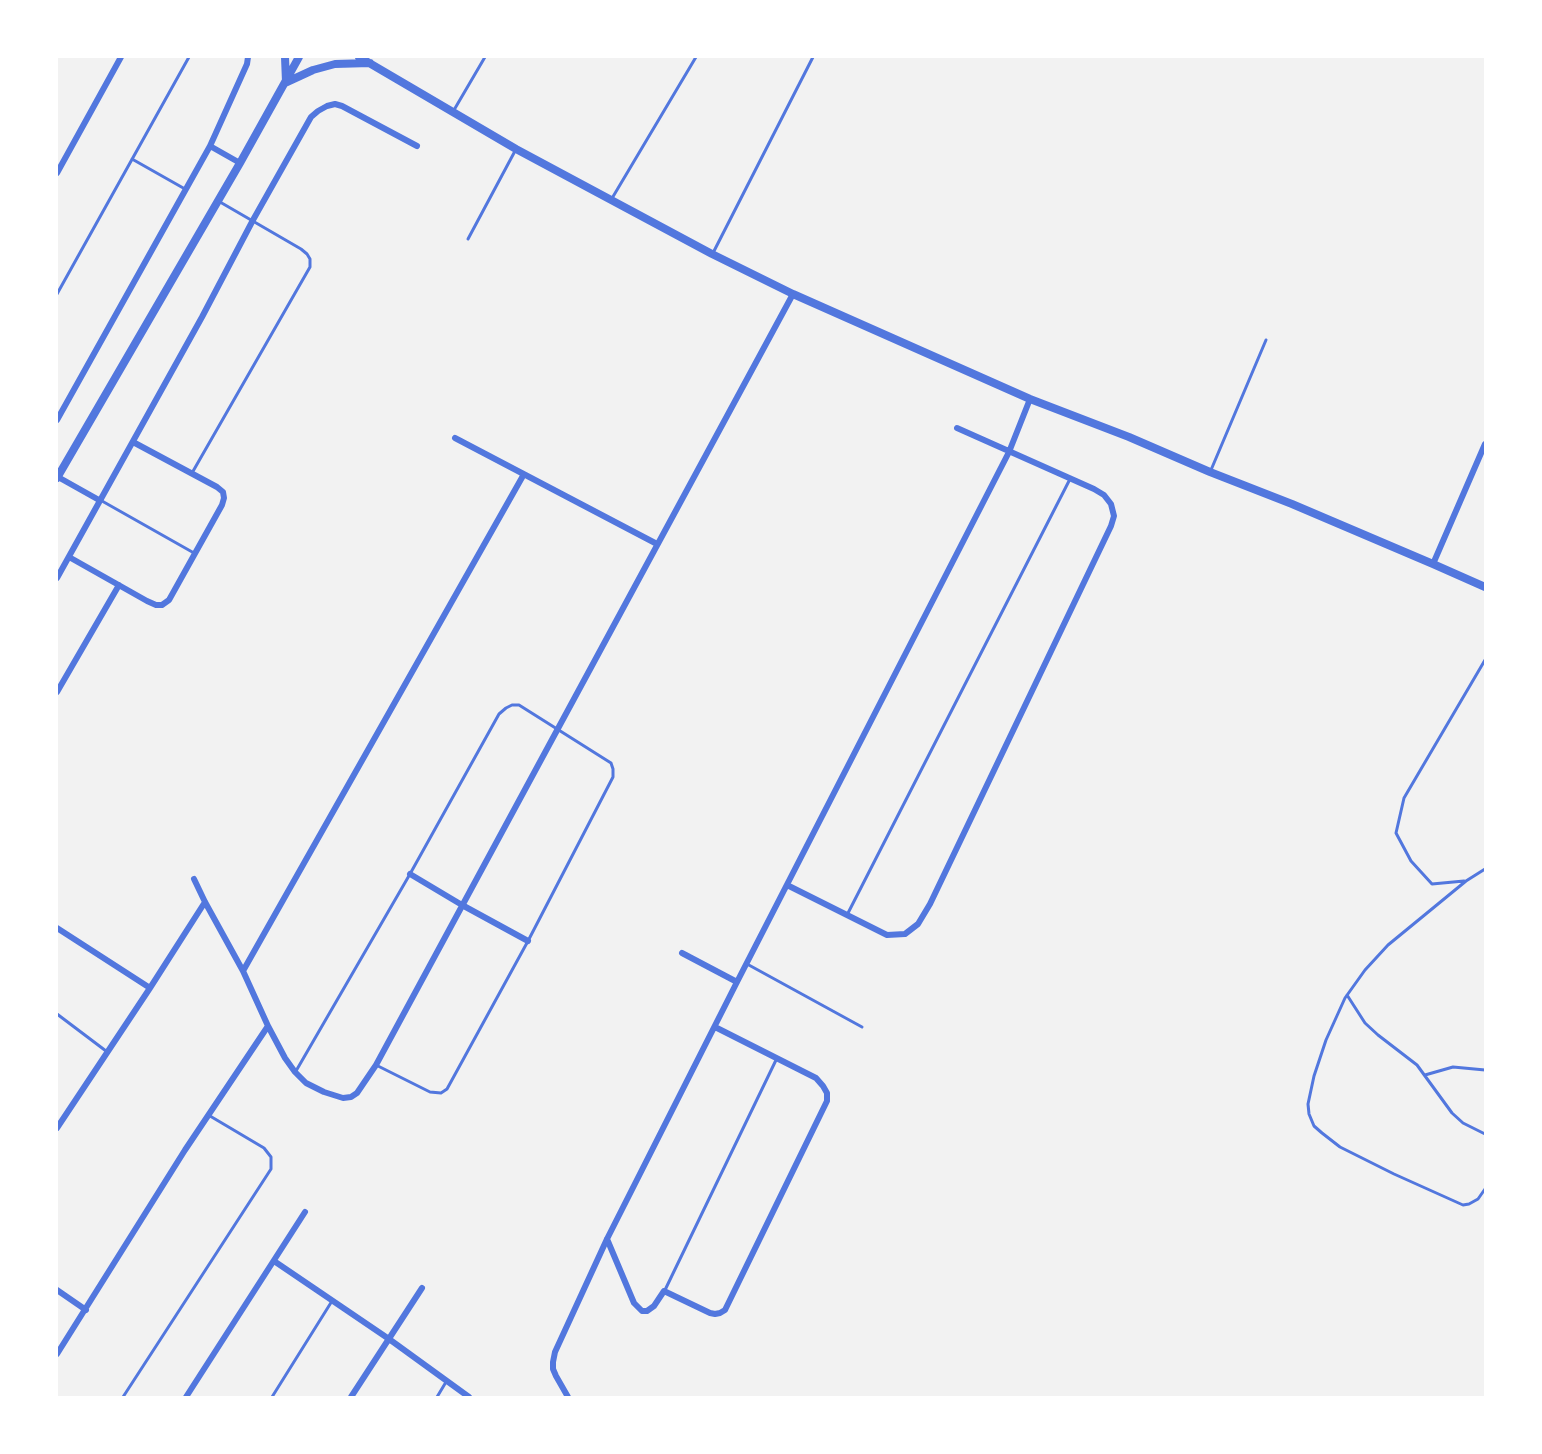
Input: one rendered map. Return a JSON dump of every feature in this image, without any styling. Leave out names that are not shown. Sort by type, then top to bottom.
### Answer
[{"type":"street","points":[[57,173],[121,57]]},
{"type":"street","points":[[57,420],[210,146],[247,64],[248,57]]},
{"type":"street","points":[[285,57],[286,82]]},
{"type":"street","points":[[99,500],[58,478],[299,57]]},
{"type":"street","points":[[359,57],[516,149],[712,254],[793,294],[1030,399],[1130,437],[1485,587]]},
{"type":"street","points":[[286,82],[313,70],[335,64],[370,63]]},
{"type":"street","points":[[57,578],[311,117],[327,106],[335,104],[417,146]]},
{"type":"street","points":[[210,146],[240,163]]},
{"type":"street","points":[[194,879],[243,971],[268,1026],[295,1072],[306,1083],[324,1092],[343,1098],[351,1097],[363,1087],[376,1065],[793,294]]},
{"type":"street","points":[[568,1397],[553,1369],[555,1352],[608,1239],[737,982],[1009,452],[1030,399]]},
{"type":"street","points":[[788,885],[887,935],[905,934],[918,924],[930,904],[1111,526],[1114,516],[1111,504],[1104,495],[957,428]]},
{"type":"street","points":[[455,438],[657,544]]},
{"type":"street","points":[[69,557],[147,601],[162,605],[169,600],[222,505],[223,492],[217,487],[133,442]]},
{"type":"street","points":[[1433,564],[1482,459],[1485,444]]},
{"type":"street","points":[[243,971],[524,474]]},
{"type":"street","points":[[57,692],[119,585]]},
{"type":"street","points":[[410,874],[528,941]]},
{"type":"street","points":[[57,1128],[205,902]]},
{"type":"street","points":[[57,928],[150,988]]},
{"type":"street","points":[[682,953],[737,982]]},
{"type":"street","points":[[57,1354],[208,1115],[268,1026]]},
{"type":"street","points":[[608,1239],[634,1303],[642,1311],[647,1311],[654,1306],[664,1292],[710,1313],[716,1314],[725,1310],[827,1101],[827,1093],[816,1078],[715,1027]]},
{"type":"street","points":[[186,1397],[305,1212]]},
{"type":"street","points":[[274,1260],[470,1397]]},
{"type":"street","points":[[351,1397],[422,1288]]},
{"type":"street","points":[[57,1290],[86,1310]]},
{"type":"lane","points":[[57,294],[189,57]]},
{"type":"lane","points":[[453,112],[485,57]]},
{"type":"lane","points":[[611,200],[696,57]]},
{"type":"lane","points":[[712,254],[813,57]]},
{"type":"lane","points":[[468,239],[516,149]]},
{"type":"lane","points":[[132,159],[186,190]]},
{"type":"lane","points":[[192,473],[310,267],[307,254],[218,201]]},
{"type":"lane","points":[[1210,472],[1266,340]]},
{"type":"lane","points":[[846,916],[1070,478]]},
{"type":"lane","points":[[99,500],[194,553]]},
{"type":"lane","points":[[1466,881],[1432,884],[1411,861],[1396,833],[1404,798],[1485,660]]},
{"type":"lane","points":[[295,1072],[410,874],[499,714],[512,705],[519,705],[611,762],[613,777],[528,941],[447,1089],[441,1093],[430,1092],[376,1065]]},
{"type":"lane","points":[[1485,869],[1466,881],[1388,945],[1365,970],[1347,995],[1326,1040],[1314,1076],[1308,1104],[1314,1126],[1340,1147],[1394,1174],[1463,1205],[1478,1198],[1485,1189]]},
{"type":"lane","points":[[747,964],[862,1027]]},
{"type":"lane","points":[[1347,995],[1365,1023],[1417,1065],[1452,1113],[1463,1123],[1485,1134]]},
{"type":"lane","points":[[57,1014],[108,1052]]},
{"type":"lane","points":[[664,1292],[777,1057]]},
{"type":"lane","points":[[1425,1075],[1452,1067],[1485,1070]]},
{"type":"lane","points":[[123,1397],[271,1169],[271,1156],[264,1148],[208,1115]]},
{"type":"lane","points":[[272,1397],[333,1300]]},
{"type":"lane","points":[[437,1397],[447,1381]]}]
